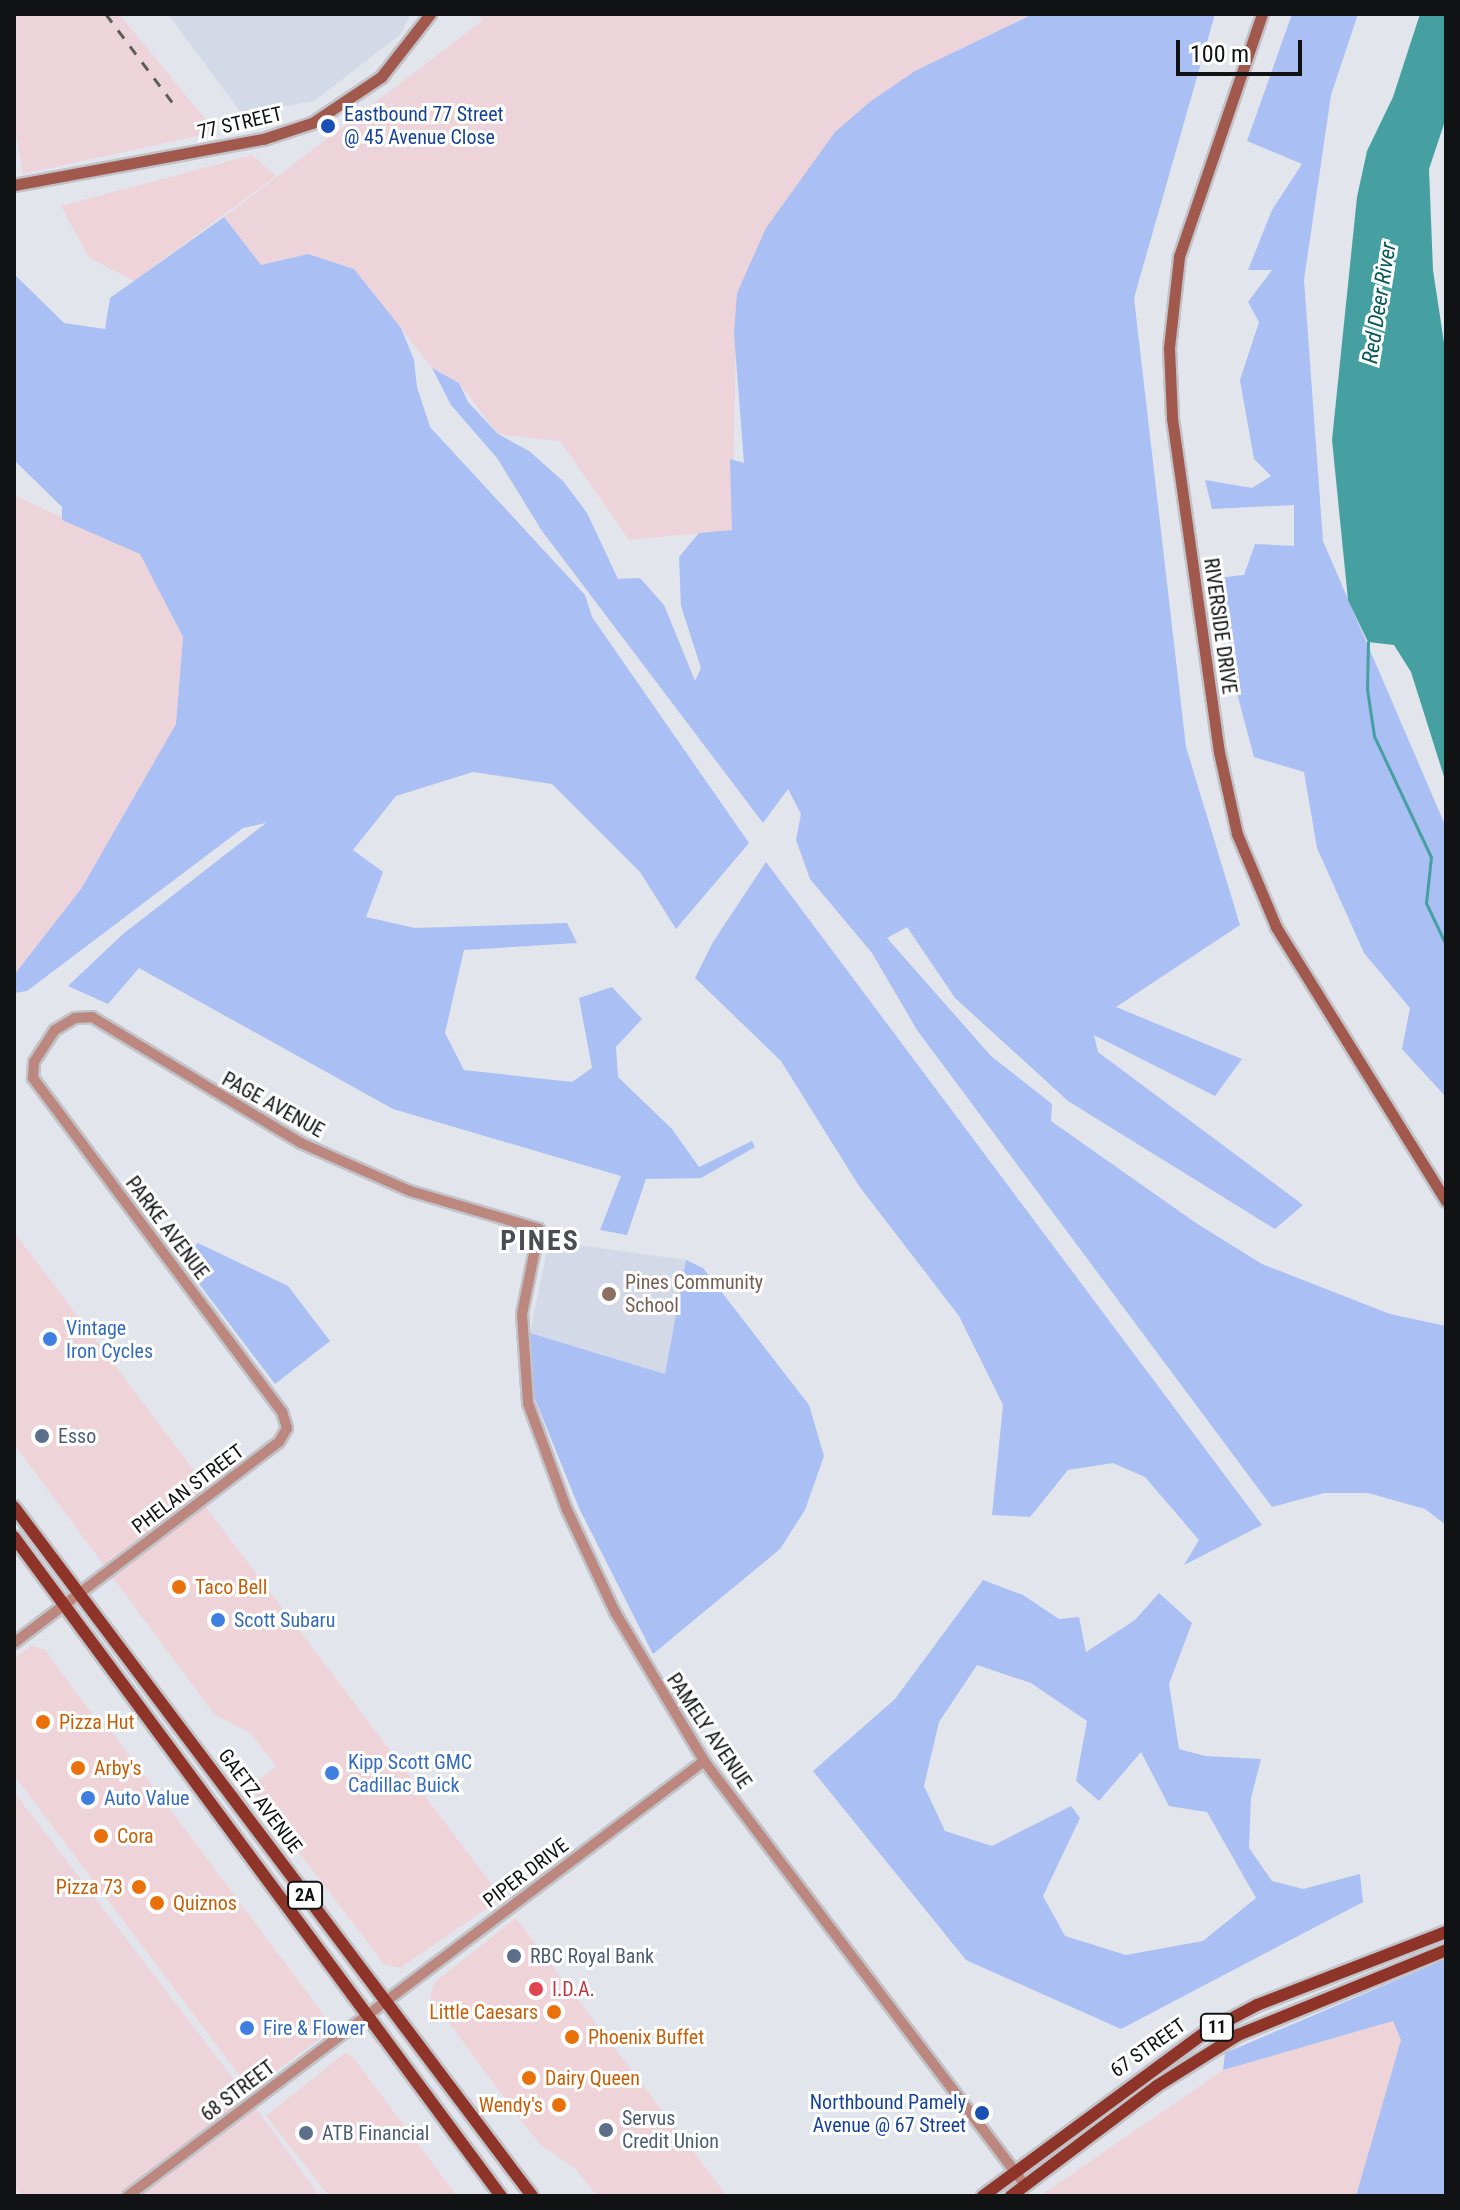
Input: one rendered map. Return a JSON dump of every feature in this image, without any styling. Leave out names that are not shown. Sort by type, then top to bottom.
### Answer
[{"type":"main road","name":"77 STREET","points":[[14,185],[263,139],[312,123],[381,77],[430,14]]},
{"type":"main road","name":"RIVERSIDE DRIVE","points":[[1262,14],[1179,257],[1169,348],[1172,418],[1219,752],[1237,834],[1276,927],[1446,1201]]},
{"type":"main road","name":"GAETZ AVENUE","points":[[14,1507],[532,2196]]},
{"type":"main road","name":"GAETZ AVENUE","points":[[14,1537],[370,2014],[501,2196]]},
{"type":"main road","name":"67 STREET","points":[[983,2196],[1204,2033],[1257,2005],[1446,1932]]},
{"type":"main road","name":"67 STREET","points":[[1011,2196],[1168,2078],[1238,2035],[1446,1950]]},
{"type":"street","name":"PAGE AVENUE","points":[[33,1078],[34,1062],[55,1030],[75,1018],[97,1018],[301,1143],[410,1191],[539,1229]]},
{"type":"street","name":"PARKE AVENUE","points":[[33,1078],[272,1399]]},
{"type":"street","name":"PAMELY AVENUE","points":[[539,1229],[522,1314],[524,1374],[534,1423],[609,1599],[704,1761],[1025,2185]]},
{"type":"street","name":"PHELAN STREET","points":[[79,1594],[279,1442],[286,1422],[272,1399]]},
{"type":"street","points":[[14,1643],[79,1594]]},
{"type":"street","name":"PIPER DRIVE","points":[[370,2014],[704,1761]]},
{"type":"street","name":"68 STREET","points":[[128,2196],[370,2014]]},
{"type":"shaded area","points":[[14,14],[119,14],[216,132],[23,174],[14,123]]},
{"type":"shaded area","points":[[168,14],[411,14],[400,35],[314,101],[242,114]]},
{"type":"shaded area","points":[[478,14],[1032,14],[916,71],[835,132],[737,293],[732,530],[629,540],[560,441],[498,434],[459,383],[432,368],[354,269],[308,254],[261,266],[224,217],[482,21]]},
{"type":"shaded area","points":[[1033,14],[1215,14],[1134,298],[1186,747],[1240,925],[1116,1007],[1242,1059],[1215,1096],[1094,1035],[1098,1052],[1303,1205],[1275,1229],[1068,1101],[955,998],[907,927],[887,938],[991,1056],[1052,1104],[1051,1121],[1196,1223],[1262,1264],[1390,1314],[1446,1326],[1446,1525],[1425,1509],[1368,1493],[1324,1493],[1272,1507],[917,1030],[872,953],[810,879],[796,840],[801,814],[788,789],[763,823],[542,531],[497,458],[451,405],[432,368],[459,383],[468,402],[498,434],[529,451],[563,481],[587,513],[618,579],[640,578],[664,605],[695,681],[701,668],[681,606],[679,557],[699,533],[732,530],[730,459],[744,463],[734,333],[737,293],[766,228],[835,132],[871,101],[915,71]]},
{"type":"shaded area","points":[[1292,14],[1358,14],[1331,95],[1304,280],[1323,541],[1446,827],[1446,1097],[1402,1049],[1410,1008],[1364,953],[1317,848],[1304,772],[1254,757],[1235,686],[1218,578],[1244,575],[1255,544],[1294,546],[1294,505],[1212,509],[1205,480],[1252,488],[1271,476],[1254,459],[1240,380],[1259,322],[1248,302],[1272,270],[1248,270],[1272,210],[1302,164],[1247,141]]},
{"type":"shaded area","points":[[252,155],[276,176],[134,281],[89,258],[61,206]]},
{"type":"shaded area","points":[[224,217],[261,265],[308,254],[354,269],[401,328],[414,360],[417,387],[430,427],[585,595],[592,617],[749,843],[676,929],[640,872],[552,784],[473,772],[396,796],[353,850],[383,872],[366,917],[415,928],[567,923],[577,943],[464,950],[445,1033],[464,1070],[572,1082],[592,1068],[579,998],[612,987],[642,1019],[616,1047],[618,1077],[672,1129],[699,1167],[752,1141],[755,1147],[701,1178],[646,1179],[627,1235],[600,1230],[621,1176],[393,1109],[139,968],[108,1004],[68,986],[123,934],[266,823],[243,828],[27,991],[14,993],[14,975],[81,889],[176,724],[183,637],[140,554],[62,520],[62,507],[14,460],[14,274],[64,323],[105,329],[110,298]]},
{"type":"shaded area","points":[[14,495],[140,554],[183,637],[176,724],[81,889],[14,975]]},
{"type":"shaded area","points":[[766,862],[1262,1525],[1184,1565],[1199,1540],[1145,1477],[1113,1463],[1068,1470],[1030,1517],[992,1515],[1003,1405],[959,1316],[859,1186],[781,1061],[695,978],[713,942]]},
{"type":"shaded area","points":[[14,1232],[212,1494],[202,1502],[502,1898],[400,1968],[384,1964],[249,1787],[277,1766],[250,1733],[214,1714],[14,1444]]},
{"type":"shaded area","name":"Pines Community School","points":[[549,1241],[686,1260],[665,1374],[530,1333]]},
{"type":"shaded area","points":[[198,1243],[288,1286],[330,1341],[275,1384],[181,1260]]},
{"type":"shaded area","points":[[686,1260],[703,1268],[809,1405],[824,1456],[805,1510],[780,1549],[653,1654],[579,1508],[531,1389],[530,1333],[665,1374]]},
{"type":"shaded area","points":[[983,1580],[1023,1595],[1059,1619],[1079,1617],[1086,1652],[1135,1620],[1159,1593],[1192,1623],[1169,1684],[1179,1749],[1205,1756],[1261,1759],[1251,1798],[1249,1848],[1272,1881],[1303,1889],[1360,1874],[1363,1902],[1121,2029],[966,1960],[813,1771],[895,1699]],"holes":[[[977,1665],[1031,1683],[1087,1721],[1076,1781],[1099,1801],[1141,1752],[1169,1806],[1207,1812],[1256,1898],[1203,1941],[1126,1955],[1065,1936],[1043,1896],[1080,1818],[1071,1806],[992,1846],[945,1831],[924,1786],[939,1722]]]},
{"type":"shaded area","points":[[31,1646],[45,1650],[98,1722],[101,1717],[326,2018],[320,2039],[250,2090],[14,1775],[14,1658]]},
{"type":"shaded area","points":[[14,1792],[320,2196],[21,2196],[14,2186]]},
{"type":"shaded area","points":[[516,1918],[727,2196],[597,2196],[576,2169],[541,2145],[523,2123],[430,1997],[434,1983]]},
{"type":"shaded area","points":[[1446,1959],[1446,2196],[1356,2196],[1401,2040],[1393,2021],[1223,2070],[1225,2053]]},
{"type":"shaded area","points":[[1393,2021],[1402,2040],[1356,2196],[1040,2196],[1223,2070]]},
{"type":"shaded area","points":[[345,2053],[352,2056],[457,2196],[329,2196],[266,2116]]},
{"type":"water","name":"Red Deer River","points":[[1420,14],[1446,14],[1446,118],[1429,169],[1433,270],[1446,356],[1446,783],[1411,672],[1394,645],[1368,642],[1348,600],[1332,440],[1357,197],[1367,151],[1393,97]]},
{"type":"waterway","points":[[1368,642],[1367,689],[1374,736],[1431,857],[1426,903],[1446,945]]},
{"type":"railway","points":[[106,14],[178,110]]},
{"type":"place","name":"Eastbound 77 Street @ 45 Avenue Close","points":[[328,126]]},
{"type":"place","name":"Pines Community School","points":[[609,1294]]},
{"type":"place","name":"Vintage Iron Cycles","points":[[50,1339]]},
{"type":"place","name":"Esso","points":[[42,1436]]},
{"type":"place","name":"Taco Bell","points":[[179,1587]]},
{"type":"place","name":"Scott Subaru","points":[[218,1620]]},
{"type":"place","name":"Pizza Hut","points":[[43,1722]]},
{"type":"place","name":"Arby's","points":[[78,1768]]},
{"type":"place","name":"Kipp Scott GMC Cadillac Buick","points":[[332,1773]]},
{"type":"place","name":"Auto Value","points":[[88,1798]]},
{"type":"place","name":"Cora","points":[[101,1836]]},
{"type":"place","name":"Pizza 73","points":[[139,1887]]},
{"type":"place","name":"Quiznos","points":[[157,1903]]},
{"type":"place","name":"RBC Royal Bank","points":[[514,1956]]},
{"type":"place","name":"I.D.A.","points":[[536,1989]]},
{"type":"place","name":"Little Caesars","points":[[554,2012]]},
{"type":"place","name":"Fire & Flower","points":[[247,2028]]},
{"type":"place","name":"Phoenix Buffet","points":[[572,2037]]},
{"type":"place","name":"Dairy Queen","points":[[529,2078]]},
{"type":"place","name":"Wendy's","points":[[559,2105]]},
{"type":"place","name":"Northbound Pamely Avenue @ 67 Street","points":[[982,2113]]},
{"type":"place","name":"Servus Credit Union","points":[[606,2130]]},
{"type":"place","name":"ATB Financial","points":[[306,2133]]},
{"type":"district","name":"PINES","points":[[540,1241]]}]
